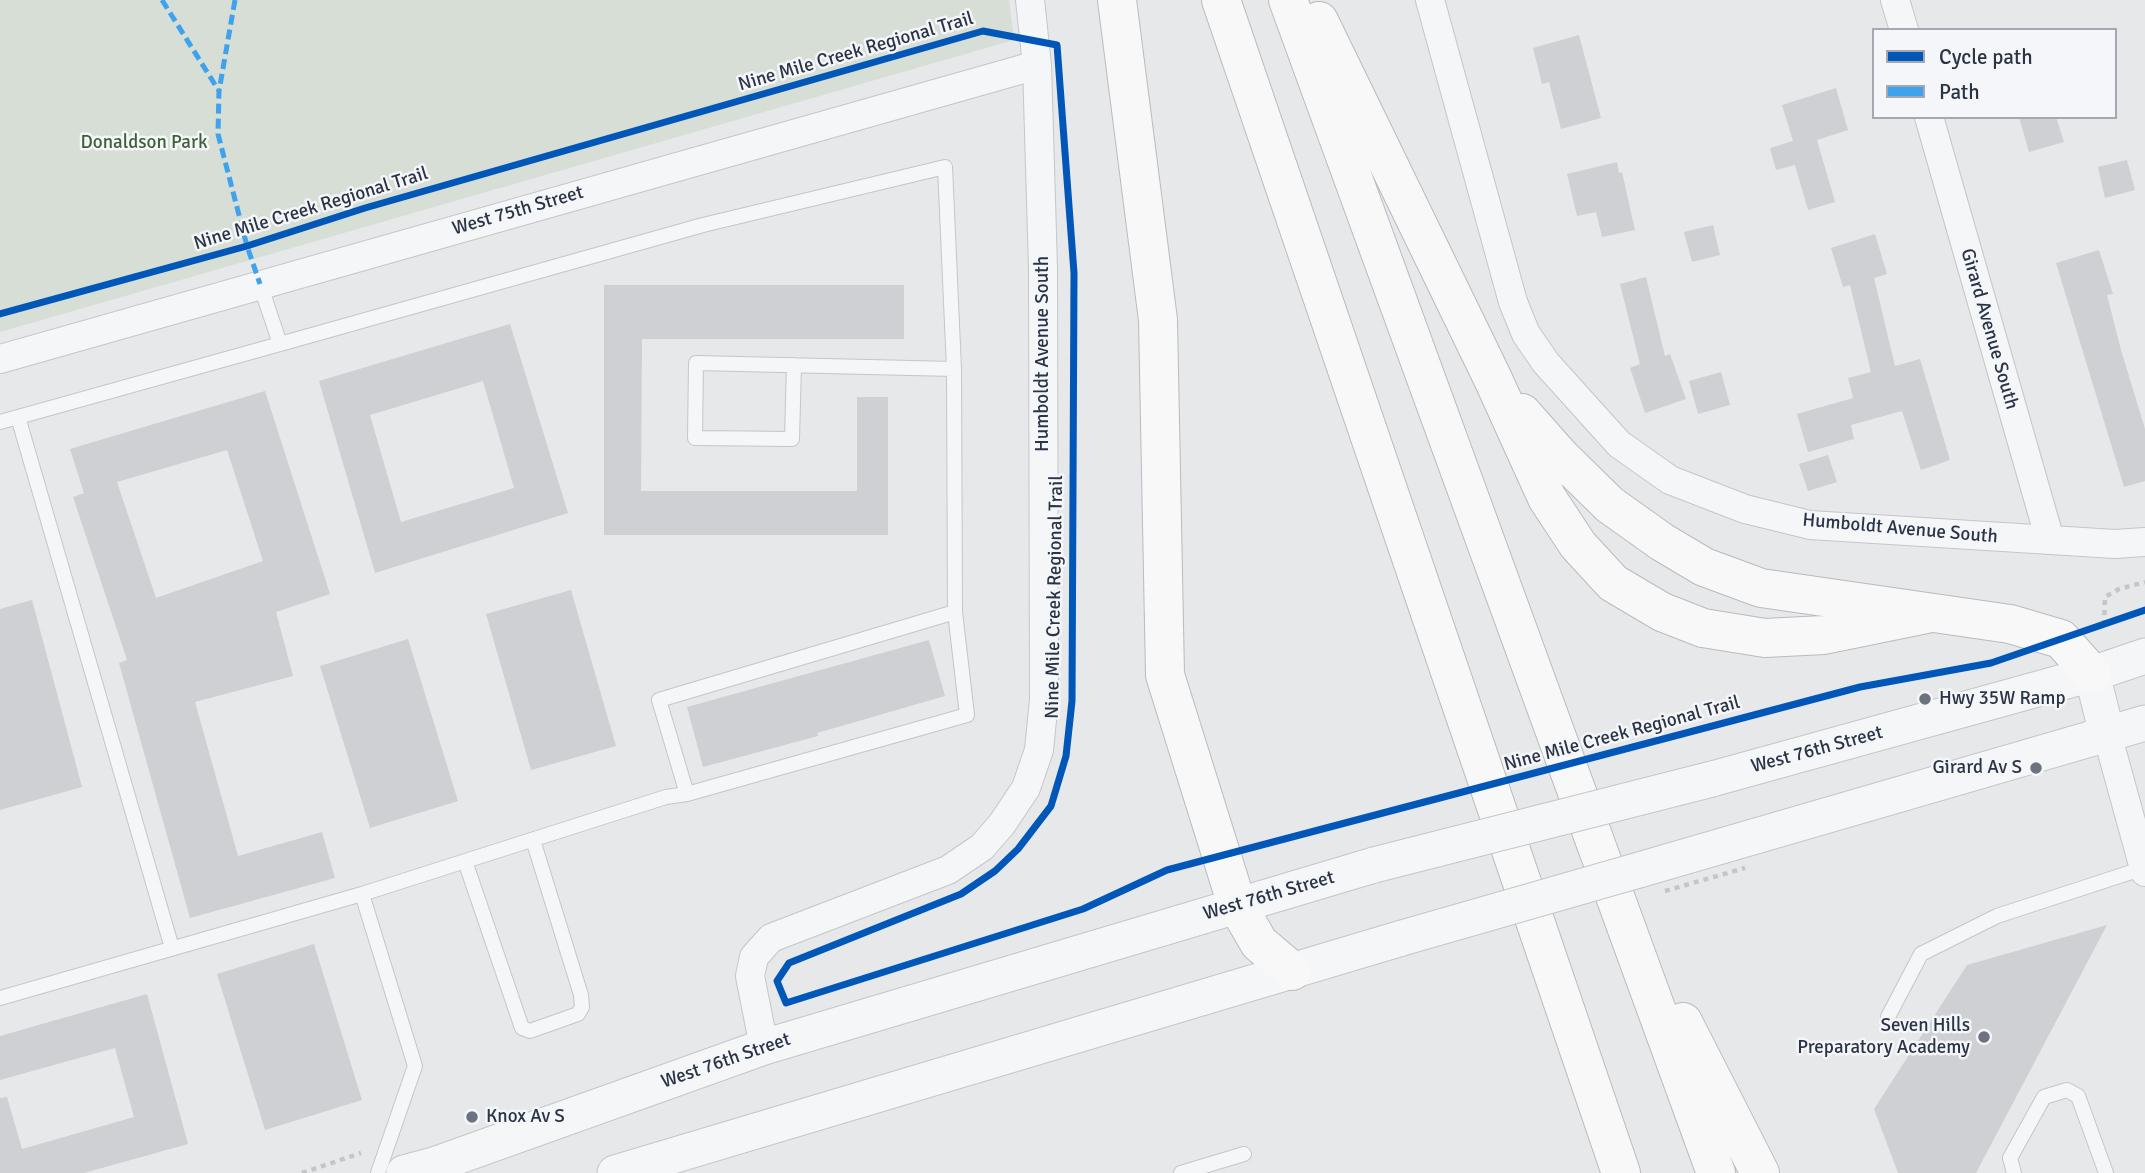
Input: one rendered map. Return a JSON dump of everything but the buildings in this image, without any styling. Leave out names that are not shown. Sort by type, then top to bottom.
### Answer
[{"type":"highway","points":[[1117,0],[1158,320],[1165,675],[1237,905],[1259,943],[1292,971]]},
{"type":"highway","points":[[1221,0],[1621,1173]]},
{"type":"highway","points":[[1288,0],[1716,1173]]},
{"type":"highway","points":[[1309,0],[1493,379],[1547,498],[1578,545],[1613,583],[1662,612],[1703,628],[1765,638],[1824,635],[1927,614]]},
{"type":"highway","points":[[1493,379],[1560,456],[1610,505],[1662,542],[1704,567],[1760,587],[1927,614],[2010,624],[2061,639],[2092,674]]},
{"type":"highway","points":[[1608,875],[1760,1173]]},
{"type":"street","name":"Humboldt Avenue South","points":[[764,1047],[751,976],[754,957],[771,938],[948,870],[982,847],[1002,824],[1026,788],[1039,750],[1044,700],[1043,268],[1037,65],[1030,0]]},
{"type":"street","name":"Humboldt Avenue South","points":[[1430,0],[1513,302],[1526,334],[1546,363],[1619,444],[1670,480],[1745,509],[1810,525],[2115,544],[2145,542]]},
{"type":"street","points":[[1895,0],[1903,28]]},
{"type":"street","name":"West 75th Street","points":[[0,359],[1037,65]]},
{"type":"street","name":"Girard Avenue South","points":[[1930,119],[2050,540]]},
{"type":"street","name":"West 76th Street","points":[[404,1173],[434,1166],[764,1047],[1237,905],[1374,865],[1712,779],[2092,674],[2145,656]]},
{"type":"street","points":[[2092,674],[2144,870]]},
{"type":"street","points":[[615,1173],[1402,938],[2145,723]]},
{"type":"lane","points":[[0,422],[703,225],[945,167],[954,369],[955,612],[967,715],[687,794],[666,797],[362,894],[0,998]]},
{"type":"lane","points":[[260,284],[281,344]]},
{"type":"lane","points":[[794,365],[792,439],[695,438],[696,363],[794,365],[954,369]]},
{"type":"lane","points":[[18,417],[172,948]]},
{"type":"lane","points":[[687,794],[659,700],[955,612]]},
{"type":"lane","points":[[465,861],[522,1028],[530,1031],[578,1014],[582,1007],[581,995],[533,840]]},
{"type":"lane","points":[[1888,1017],[1922,954],[1997,916],[2144,870]]},
{"type":"lane","points":[[362,894],[415,1066],[378,1173]]},
{"type":"lane","points":[[2014,1173],[2010,1158],[2044,1097],[2067,1090],[2078,1096],[2106,1173]]},
{"type":"lane","points":[[1181,1173],[1244,1154]]},
{"type":"path","points":[[2104,625],[2105,597],[2119,589],[2145,582]]},
{"type":"path","points":[[2061,639],[2115,620]]},
{"type":"green space","name":"Donaldson Park","points":[[0,0],[1009,0],[1014,40],[0,332]]},
{"type":"marked path","points":[[162,0],[219,91]]},
{"type":"marked path","points":[[235,0],[219,91],[218,134],[247,246],[260,284]]},
{"type":"cycle path","name":"Nine Mile Creek Regional Trail","points":[[0,314],[247,246],[365,208],[983,31],[1057,45],[1074,273],[1072,701],[1066,756],[1051,806],[1018,849],[995,871],[961,894],[789,963],[777,981],[786,1003],[1083,909],[1167,870],[1860,687],[1991,663],[2145,610]]},
{"type":"place","name":"Hwy 35W Ramp","points":[[1925,699]]},
{"type":"place","name":"Girard Av S","points":[[2036,768]]},
{"type":"place","name":"Seven Hills Preparatory Academy","points":[[1984,1037]]},
{"type":"place","name":"Knox Av S","points":[[472,1117]]}]
